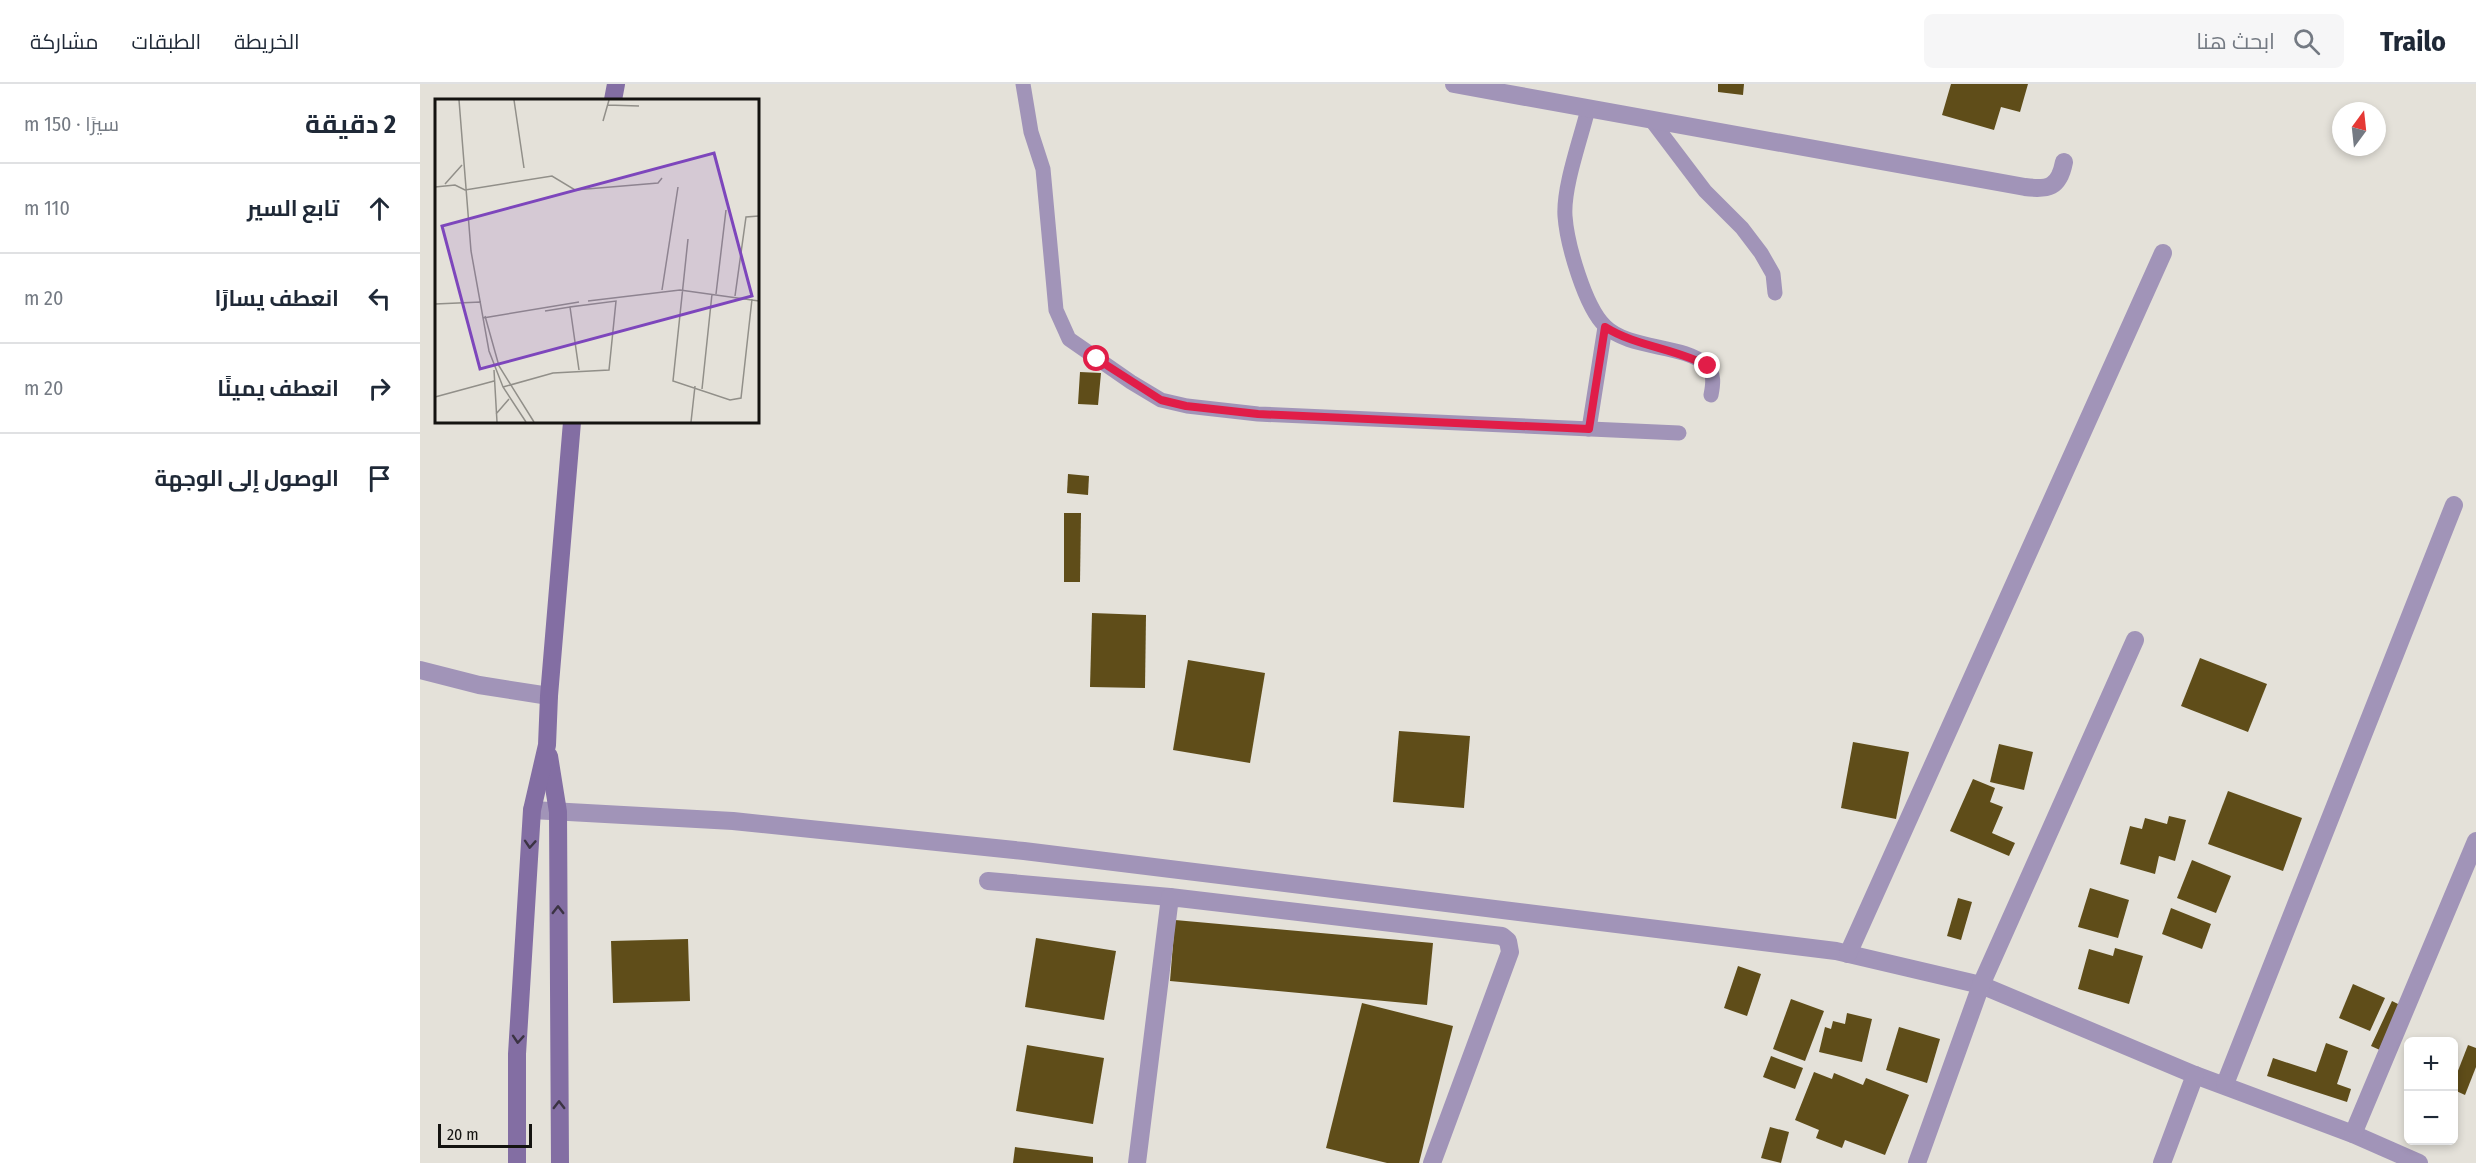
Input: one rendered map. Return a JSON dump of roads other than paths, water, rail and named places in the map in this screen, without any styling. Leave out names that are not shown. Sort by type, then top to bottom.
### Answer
[{"type":"street","points":[[613,99],[616,84]]},
{"type":"street","points":[[1454,84],[2025,188],[2050,187],[2061,176],[2064,162]]},
{"type":"street","points":[[1848,954],[2163,253]]},
{"type":"street","points":[[517,1163],[517,1054],[532,810],[547,745],[572,423]]},
{"type":"street","points":[[2225,1084],[2454,505]]},
{"type":"street","points":[[1917,1163],[1981,985],[2135,640]]},
{"type":"street","points":[[420,670],[478,685],[549,696]]},
{"type":"street","points":[[547,745],[558,812],[560,1163]]},
{"type":"street","points":[[532,810],[733,821],[1012,850],[1497,908],[1848,954],[1981,985],[2195,1075],[2225,1084],[2354,1134],[2419,1163]]},
{"type":"street","points":[[2354,1134],[2476,841]]},
{"type":"street","points":[[988,881],[1170,897],[1502,936],[1508,941],[1510,952],[1432,1163]]},
{"type":"street","points":[[1137,1163],[1170,897]]},
{"type":"street","points":[[2162,1163],[2195,1075]]},
{"type":"lane","points":[[1023,84],[1031,132],[1042,169],[1056,310],[1069,339],[1161,400],[1186,406],[1234,411],[1679,433]]},
{"type":"lane","points":[[1588,109],[1568,190],[1565,215],[1580,279],[1594,311],[1605,327],[1616,334],[1647,345],[1690,356],[1708,366],[1714,381],[1711,395]]},
{"type":"lane","points":[[1652,121],[1705,191],[1734,219],[1761,253],[1773,273],[1775,293]]},
{"type":"lane","points":[[1589,429],[1605,327]]}]
